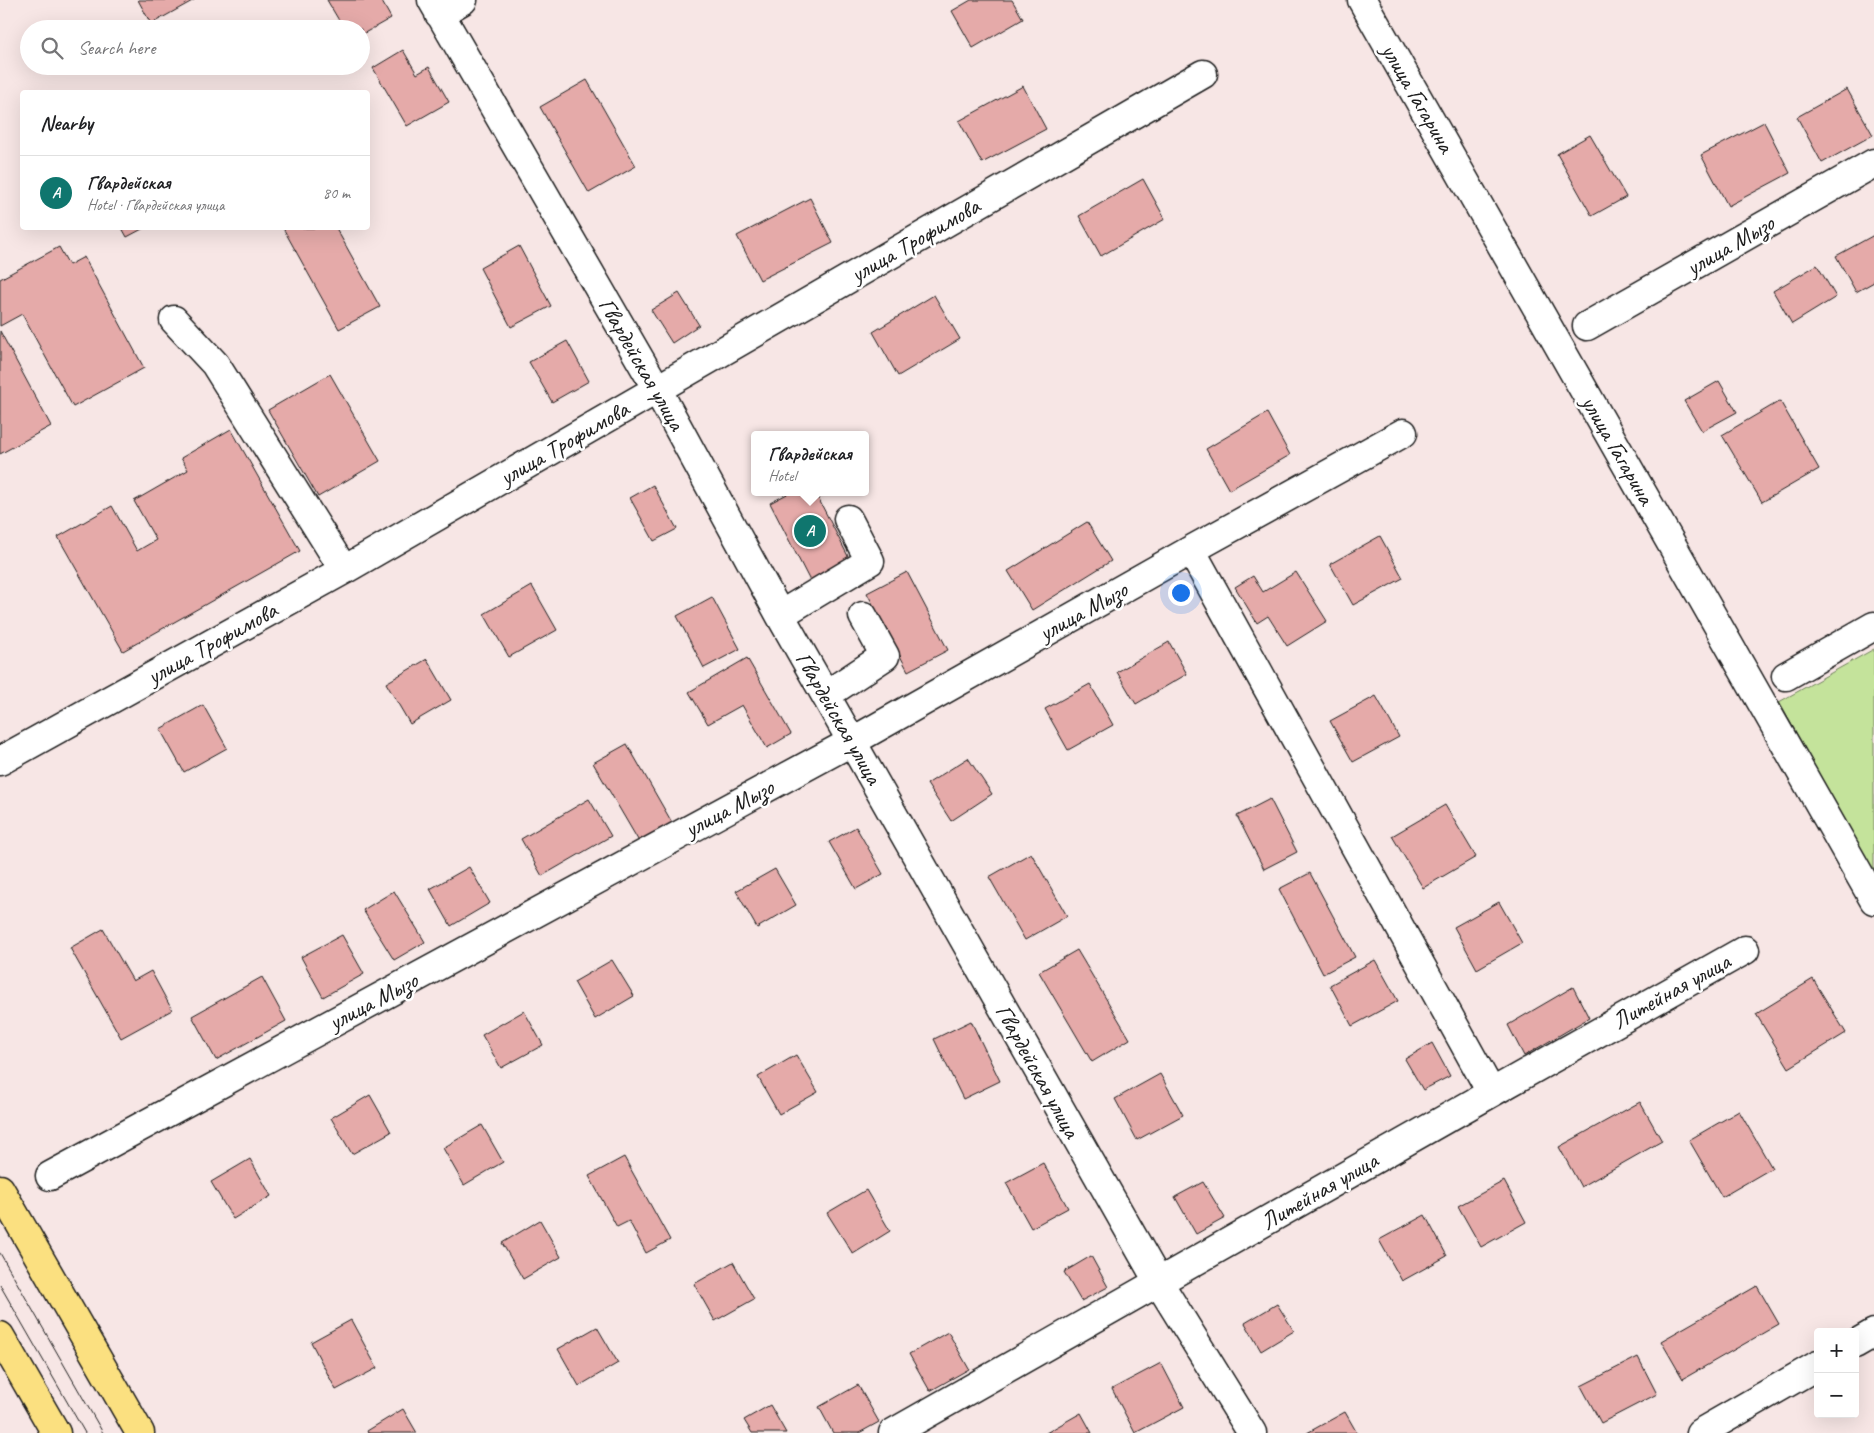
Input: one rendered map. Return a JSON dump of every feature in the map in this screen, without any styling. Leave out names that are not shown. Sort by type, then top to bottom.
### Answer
[{"type":"main road","points":[[0,1189],[140,1433]]},
{"type":"main road","points":[[0,1336],[56,1433]]},
{"type":"street","points":[[436,7],[463,0]]},
{"type":"street","name":"улица Гагарина","points":[[1362,0],[1874,900]]},
{"type":"street","name":"Гвардейская улица","points":[[436,7],[657,389],[780,615],[1158,1283],[1252,1433]]},
{"type":"street","name":"улица Трофимова","points":[[0,761],[344,570],[1203,74]]},
{"type":"street","name":"улица Мызо","points":[[1587,326],[1874,163]]},
{"type":"street","points":[[174,320],[215,364],[344,570]]},
{"type":"street","name":"улица Мызо","points":[[50,1176],[853,741],[1191,550],[1403,433]]},
{"type":"street","points":[[780,615],[870,561],[848,519]]},
{"type":"street","points":[[1191,550],[1491,1092]]},
{"type":"street","points":[[826,695],[885,656],[863,616]]},
{"type":"street","points":[[1786,676],[1874,626]]},
{"type":"street","name":"Литейная улица","points":[[893,1433],[1491,1092],[1745,950]]},
{"type":"street","points":[[1859,1342],[1874,1333]]},
{"type":"street","points":[[1700,1433],[1814,1367]]},
{"type":"green space","points":[[1874,649],[1874,873],[1779,702]]},
{"type":"building","points":[[138,0],[194,0],[158,20],[149,20]]},
{"type":"building","points":[[327,0],[381,0],[391,18],[370,30],[370,20],[339,20]]},
{"type":"building","points":[[971,0],[1012,0],[1023,19],[973,48],[952,11]]},
{"type":"building","points":[[403,50],[417,74],[429,67],[449,102],[407,126],[373,68]]},
{"type":"building","points":[[587,80],[636,166],[589,193],[540,107]]},
{"type":"building","points":[[1023,86],[1046,129],[982,163],[959,121]]},
{"type":"building","points":[[1847,89],[1873,135],[1822,163],[1797,117]]},
{"type":"building","points":[[1764,122],[1790,173],[1728,206],[1701,155]]},
{"type":"building","points":[[1590,135],[1626,197],[1592,216],[1557,154]]},
{"type":"building","points":[[1143,179],[1165,219],[1101,256],[1079,216]]},
{"type":"building","points":[[810,198],[833,243],[760,280],[737,236]]},
{"type":"building","points":[[123,230],[140,230],[127,237]]},
{"type":"building","points":[[284,230],[337,230],[380,307],[339,329]]},
{"type":"building","points":[[1874,235],[1874,282],[1856,292],[1836,256]]},
{"type":"building","points":[[519,246],[551,306],[511,327],[480,268]]},
{"type":"building","points":[[59,247],[69,265],[84,257],[144,368],[73,407],[22,314],[0,326],[0,279]]},
{"type":"building","points":[[1817,265],[1836,297],[1792,324],[1773,291]]},
{"type":"building","points":[[679,293],[699,325],[672,343],[651,310]]},
{"type":"building","points":[[934,295],[960,339],[898,376],[873,332]]},
{"type":"building","points":[[0,331],[51,426],[0,454]]},
{"type":"building","points":[[567,341],[589,381],[552,402],[529,362]]},
{"type":"building","points":[[330,374],[380,461],[318,497],[268,410]]},
{"type":"building","points":[[1719,381],[1737,412],[1702,431],[1684,401]]},
{"type":"building","points":[[1780,401],[1819,469],[1762,502],[1722,435]]},
{"type":"building","points":[[1267,413],[1290,455],[1229,490],[1206,449]]},
{"type":"building","points":[[231,429],[300,551],[123,651],[58,537],[112,506],[137,551],[156,540],[134,501],[188,470],[181,458]]},
{"type":"building","points":[[653,485],[677,529],[654,541],[630,498]]},
{"type":"building","points":[[783,496],[817,496],[850,560],[810,581],[770,503]]},
{"type":"building","points":[[1087,522],[1111,561],[1032,610],[1008,571]]},
{"type":"building","points":[[1380,536],[1403,578],[1353,605],[1330,564]]},
{"type":"building","points":[[907,572],[948,650],[908,671],[867,593]]},
{"type":"building","points":[[1296,572],[1327,621],[1287,646],[1268,616],[1257,623],[1235,587],[1253,576],[1263,592]]},
{"type":"building","points":[[532,586],[557,630],[509,657],[484,614]]},
{"type":"building","points":[[712,597],[740,649],[704,668],[677,616]]},
{"type":"building","points":[[1169,642],[1187,674],[1136,704],[1117,672]]},
{"type":"building","points":[[747,658],[791,734],[767,748],[742,705],[708,724],[689,692]]},
{"type":"building","points":[[427,659],[451,700],[410,724],[386,683]]},
{"type":"building","points":[[1090,684],[1113,725],[1068,750],[1045,709]]},
{"type":"building","points":[[1376,696],[1399,737],[1353,762],[1330,721]]},
{"type":"building","points":[[203,705],[227,748],[184,772],[160,729]]},
{"type":"building","points":[[627,744],[674,826],[641,845],[593,763]]},
{"type":"building","points":[[968,758],[992,794],[951,821],[927,784]]},
{"type":"building","points":[[589,799],[611,836],[542,876],[521,839]]},
{"type":"building","points":[[1270,799],[1297,852],[1264,869],[1237,816]]},
{"type":"building","points":[[1445,805],[1476,857],[1423,888],[1392,836]]},
{"type":"building","points":[[856,827],[883,874],[856,889],[829,842]]},
{"type":"building","points":[[1031,853],[1067,916],[1025,940],[989,877]]},
{"type":"building","points":[[469,867],[490,903],[451,926],[430,889]]},
{"type":"building","points":[[775,869],[796,905],[757,928],[736,891]]},
{"type":"building","points":[[1310,873],[1355,957],[1323,974],[1279,889]]},
{"type":"building","points":[[394,891],[425,942],[394,960],[363,910]]},
{"type":"building","points":[[1499,902],[1522,943],[1477,969],[1454,927]]},
{"type":"building","points":[[103,929],[133,981],[151,971],[172,1010],[121,1038],[70,948]]},
{"type":"building","points":[[342,935],[364,974],[323,997],[301,957]]},
{"type":"building","points":[[1077,950],[1130,1039],[1092,1062],[1039,972]]},
{"type":"building","points":[[612,960],[634,996],[595,1019],[574,982]]},
{"type":"building","points":[[1375,960],[1398,1001],[1352,1026],[1330,985]]},
{"type":"building","points":[[262,977],[286,1021],[216,1060],[192,1016]]},
{"type":"building","points":[[1813,979],[1846,1033],[1789,1068],[1756,1014]]},
{"type":"building","points":[[1573,987],[1589,1018],[1524,1056],[1508,1025]]},
{"type":"building","points":[[524,1011],[543,1045],[501,1068],[482,1035]]},
{"type":"building","points":[[971,1021],[1000,1081],[963,1099],[934,1039]]},
{"type":"building","points":[[1432,1043],[1450,1076],[1423,1090],[1405,1059]]},
{"type":"building","points":[[796,1055],[818,1092],[779,1114],[758,1077]]},
{"type":"building","points":[[1160,1074],[1183,1115],[1137,1140],[1115,1099]]},
{"type":"building","points":[[370,1095],[391,1132],[352,1154],[331,1118]]},
{"type":"building","points":[[1640,1102],[1662,1141],[1581,1187],[1559,1147]]},
{"type":"building","points":[[1739,1111],[1772,1168],[1722,1197],[1689,1140]]},
{"type":"building","points":[[482,1125],[503,1162],[464,1185],[443,1148]]},
{"type":"building","points":[[624,1157],[670,1240],[646,1253],[629,1221],[617,1227],[589,1176]]},
{"type":"building","points":[[250,1159],[271,1196],[233,1219],[211,1182]]},
{"type":"building","points":[[1043,1163],[1068,1208],[1031,1228],[1006,1183]]},
{"type":"building","points":[[1504,1181],[1526,1222],[1481,1247],[1458,1206]]},
{"type":"building","points":[[1203,1182],[1225,1218],[1196,1234],[1175,1197]]},
{"type":"building","points":[[866,1190],[890,1231],[853,1254],[827,1213]]},
{"type":"building","points":[[1425,1215],[1447,1256],[1402,1281],[1379,1240]]},
{"type":"building","points":[[540,1220],[561,1257],[523,1279],[502,1243]]},
{"type":"building","points":[[1091,1256],[1108,1287],[1081,1301],[1064,1272]]},
{"type":"building","points":[[733,1262],[754,1299],[715,1321],[694,1284]]},
{"type":"building","points":[[1757,1286],[1779,1324],[1683,1379],[1661,1341]]},
{"type":"building","points":[[1277,1304],[1294,1331],[1261,1351],[1245,1323]]},
{"type":"building","points":[[351,1320],[377,1368],[336,1390],[311,1342]]},
{"type":"building","points":[[597,1327],[618,1363],[579,1386],[558,1349]]},
{"type":"building","points":[[948,1332],[969,1369],[930,1391],[909,1354]]},
{"type":"building","points":[[1638,1357],[1657,1394],[1601,1423],[1581,1386]]},
{"type":"building","points":[[1161,1363],[1184,1407],[1135,1433],[1112,1389]]},
{"type":"building","points":[[858,1385],[879,1422],[859,1433],[833,1433],[819,1407]]},
{"type":"building","points":[[770,1405],[786,1433],[752,1433],[744,1420]]},
{"type":"building","points":[[403,1409],[417,1433],[368,1433],[367,1431]]},
{"type":"building","points":[[1345,1412],[1357,1433],[1307,1433]]},
{"type":"building","points":[[1081,1413],[1092,1433],[1046,1433]]},
{"type":"tram line","points":[[0,1253],[103,1433]]},
{"type":"tram line","points":[[0,1285],[85,1433]]},
{"type":"place","name":"Гвардейская","points":[[810,531]]}]
